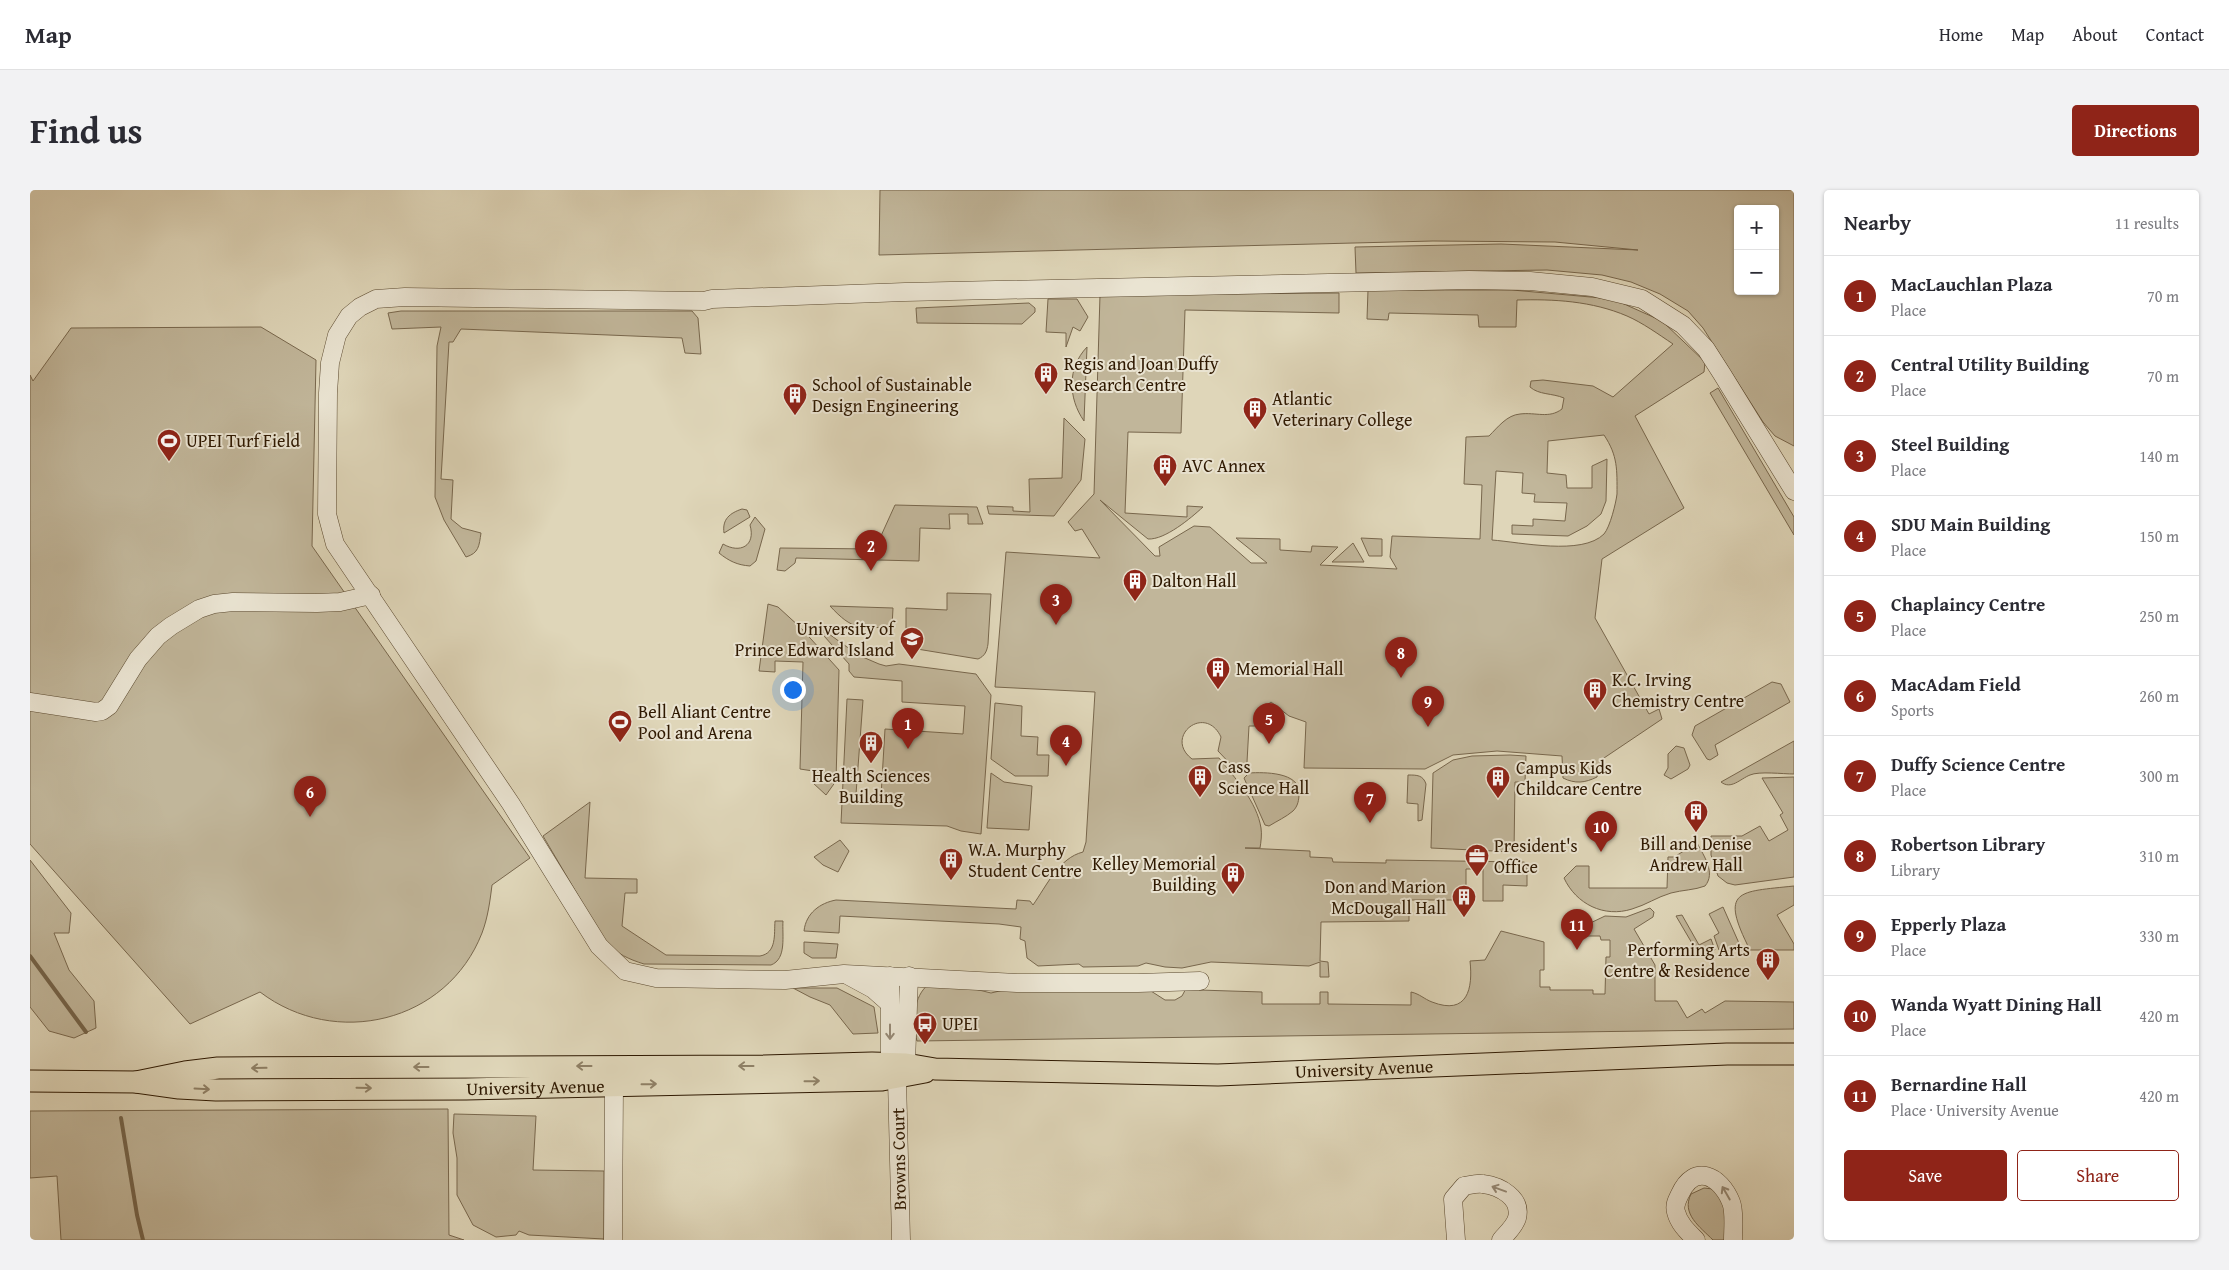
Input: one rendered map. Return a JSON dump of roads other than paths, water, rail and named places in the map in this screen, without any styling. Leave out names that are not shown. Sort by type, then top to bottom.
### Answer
[{"type":"main road","name":"University Avenue","points":[[136,1082],[185,1072],[218,1068],[764,1066],[1218,1074],[1727,1054],[1794,1054]]},
{"type":"main road","name":"University Avenue","points":[[30,1081],[136,1082],[179,1088],[216,1090],[466,1089],[614,1085],[898,1069]]},
{"type":"street","points":[[1200,981],[1017,983],[844,974],[785,980],[656,978],[625,971],[599,946],[510,802],[336,544],[327,514],[328,393],[330,363],[337,335],[350,316],[360,307],[376,300],[405,297],[704,301],[712,299],[905,292],[1469,280],[1530,281],[1592,287],[1642,299],[1683,325],[1706,349],[1786,462],[1794,491]]},
{"type":"street","points":[[30,702],[96,712],[102,711],[114,699],[138,659],[158,636],[185,617],[214,604],[233,602],[340,602],[372,595]]},
{"type":"street","points":[[844,974],[873,989],[890,1004]]},
{"type":"street","points":[[890,976],[890,1004],[898,1069]]},
{"type":"street","points":[[898,1069],[909,976]]},
{"type":"street","name":"Browns Court","points":[[898,1069],[901,1240]]},
{"type":"street","points":[[613,1240],[614,1085]]},
{"type":"street","points":[[1696,1240],[1680,1224],[1675,1210],[1676,1202],[1686,1182],[1693,1177],[1706,1176],[1713,1177],[1724,1187],[1732,1204],[1733,1240]]},
{"type":"street","points":[[1456,1240],[1453,1199],[1464,1186],[1483,1184],[1508,1192],[1516,1202],[1517,1218],[1510,1231],[1501,1240]]},
{"type":"waterway","points":[[30,956],[86,1032]]},
{"type":"waterway","points":[[121,1118],[143,1240]]},
{"type":"place","name":"Regis and Joan Duffy Research Centre","points":[[1046,395]]},
{"type":"place","name":"School of Sustainable Design Engineering","points":[[795,416]]},
{"type":"place","name":"Atlantic Veterinary College","points":[[1255,430]]},
{"type":"place","name":"UPEI Turf Field","points":[[169,462]]},
{"type":"place","name":"AVC Annex","points":[[1165,487]]},
{"type":"place","name":"Central Utility Building","points":[[871,571]]},
{"type":"place","name":"Dalton Hall","points":[[1135,602]]},
{"type":"place","name":"Steel Building","points":[[1056,625]]},
{"type":"place","name":"University of Prince Edward Island","points":[[912,660]]},
{"type":"place","name":"Robertson Library","points":[[1401,678]]},
{"type":"place","name":"Memorial Hall","points":[[1218,690]]},
{"type":"place","name":"K.C. Irving Chemistry Centre","points":[[1595,711]]},
{"type":"place","name":"Epperly Plaza","points":[[1428,727]]},
{"type":"place","name":"Bell Aliant Centre Pool and Arena","points":[[620,743]]},
{"type":"place","name":"Chaplaincy Centre","points":[[1269,744]]},
{"type":"place","name":"MacLauchlan Plaza","points":[[908,749]]},
{"type":"place","name":"Health Sciences Building","points":[[871,764]]},
{"type":"place","name":"SDU Main Building","points":[[1066,766]]},
{"type":"place","name":"Cass Science Hall","points":[[1200,798]]},
{"type":"place","name":"Campus Kids Childcare Centre","points":[[1498,799]]},
{"type":"place","name":"MacAdam Field","points":[[310,817]]},
{"type":"place","name":"Duffy Science Centre","points":[[1370,823]]},
{"type":"place","name":"Bill and Denise Andrew Hall","points":[[1696,833]]},
{"type":"place","name":"Wanda Wyatt Dining Hall","points":[[1601,852]]},
{"type":"place","name":"President's Office","points":[[1477,877]]},
{"type":"place","name":"W.A. Murphy Student Centre","points":[[951,881]]},
{"type":"place","name":"Kelley Memorial Building","points":[[1233,895]]},
{"type":"place","name":"Don and Marion McDougall Hall","points":[[1464,918]]},
{"type":"place","name":"Bernardine Hall","points":[[1577,950]]},
{"type":"place","name":"Performing Arts Centre & Residence","points":[[1768,981]]},
{"type":"place","name":"UPEI","points":[[925,1045]]}]
